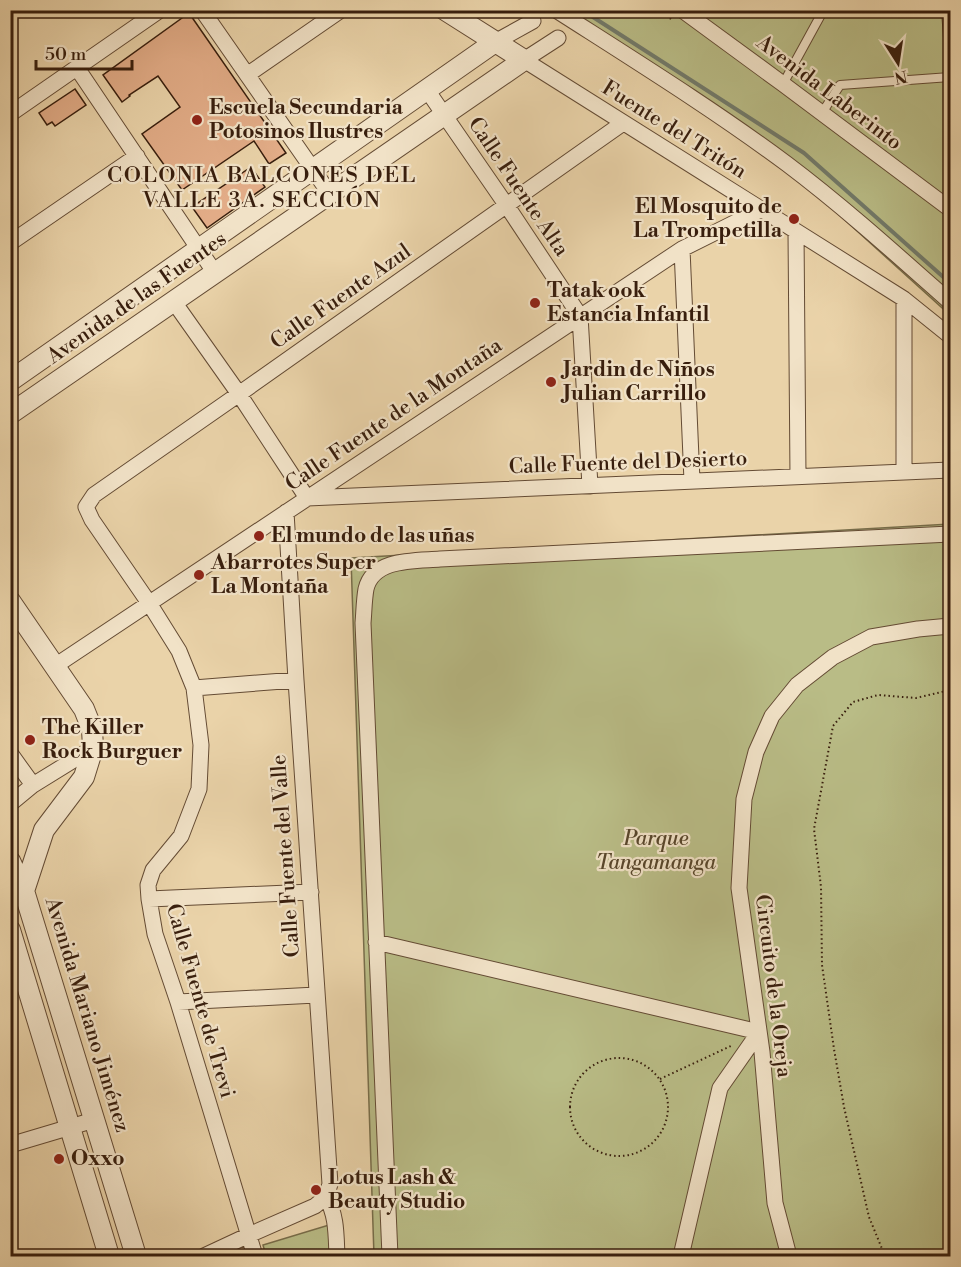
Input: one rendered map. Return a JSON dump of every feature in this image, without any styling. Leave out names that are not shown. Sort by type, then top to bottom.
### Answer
[{"type":"street","points":[[202,10],[330,194]]},
{"type":"street","points":[[247,75],[341,10]]},
{"type":"street","points":[[445,10],[524,60]]},
{"type":"street","points":[[556,10],[717,114],[789,165],[855,218],[951,302]]},
{"type":"street","name":"Avenida Laberinto","points":[[682,10],[951,209]]},
{"type":"street","points":[[10,114],[154,12]]},
{"type":"street","name":"Avenida de las Fuentes","points":[[10,381],[495,42],[533,21]]},
{"type":"street","name":"Avenida de las Fuentes","points":[[10,414],[558,38]]},
{"type":"street","name":"Fuente del Tritón","points":[[524,60],[904,299],[951,336]]},
{"type":"street","points":[[77,68],[215,273]]},
{"type":"street","name":"Calle Fuente Alta","points":[[427,90],[580,316]]},
{"type":"street","name":"Calle Fuente Azul","points":[[87,507],[94,495],[623,123]]},
{"type":"street","points":[[10,243],[136,156]]},
{"type":"street","name":"Calle Fuente de la Montaña","points":[[55,666],[682,249],[762,209]]},
{"type":"street","points":[[796,231],[798,477]]},
{"type":"street","points":[[682,249],[692,481]]},
{"type":"street","points":[[904,299],[904,472]]},
{"type":"street","points":[[174,302],[308,498]]},
{"type":"street","points":[[580,316],[590,486]]},
{"type":"street","name":"Calle Fuente del Desierto","points":[[308,498],[951,470]]},
{"type":"street","name":"Calle Fuente de Trevi","points":[[87,507],[92,520],[179,651],[194,688],[201,745],[199,789],[181,836],[153,870],[148,885],[149,899],[155,934],[178,1002],[255,1257]]},
{"type":"street","name":"Calle Fuente del Valle","points":[[286,512],[330,1184],[326,1197],[335,1220],[337,1257]]},
{"type":"street","points":[[390,1257],[363,623],[366,587],[376,572],[396,562],[440,559],[951,534]]},
{"type":"street","name":"Avenida Mariano Jiménez","points":[[10,601],[84,709],[92,729],[93,748],[84,777],[44,830],[24,891]]},
{"type":"street","name":"Circuito de la Oreja","points":[[789,1257],[775,1203],[759,1032],[739,888],[744,799],[756,752],[772,716],[797,685],[833,657],[871,637],[951,626]]},
{"type":"street","points":[[194,688],[296,680]]},
{"type":"street","points":[[10,804],[33,785],[93,748]]},
{"type":"street","points":[[10,753],[33,785]]},
{"type":"street","name":"Avenida Mariano Jiménez","points":[[10,861],[24,891],[136,1257]]},
{"type":"street","points":[[149,899],[311,892]]},
{"type":"street","points":[[10,930],[109,1257]]},
{"type":"street","points":[[376,942],[759,1032],[720,1088],[681,1257]]},
{"type":"street","points":[[178,1002],[316,995]]},
{"type":"street","points":[[10,1145],[94,1120]]},
{"type":"street","points":[[204,1257],[315,1206],[326,1197]]},
{"type":"lane","points":[[783,84],[822,10]]},
{"type":"lane","points":[[946,11],[951,64]]},
{"type":"lane","points":[[822,113],[840,85],[951,77]]},
{"type":"path","points":[[885,1257],[869,1217],[844,1107],[834,1049],[822,964],[821,887],[814,830],[833,726],[853,702],[879,695],[916,698],[951,690]]},
{"type":"path","points":[[660,1079],[759,1032]]},
{"type":"path","points":[[619,1058],[635,1060],[649,1068],[660,1079],[667,1095],[668,1112],[664,1128],[654,1142],[640,1152],[624,1157],[607,1156],[592,1149],[579,1138],[572,1124],[570,1099],[578,1078],[590,1067],[604,1060],[619,1058]]},
{"type":"green space","points":[[548,11],[950,11],[950,315],[815,193],[777,162],[632,63]]},
{"type":"green space","name":"Parque Tangamanga","points":[[950,524],[950,1256],[374,1256],[351,558]]},
{"type":"green space","points":[[329,1225],[331,1256],[266,1256],[263,1245]]},
{"type":"building","name":"Escuela Secundaria Potosinos Ilustres","points":[[189,13],[286,153],[269,164],[254,141],[182,190],[142,134],[180,107],[158,76],[122,102],[103,75]]},
{"type":"building","points":[[75,89],[86,105],[55,126],[52,122],[47,125],[39,113]]},
{"type":"building","points":[[251,167],[265,187],[207,228],[192,207]]},
{"type":"waterway","points":[[582,10],[804,153],[950,283]]},
{"type":"place","name":"Escuela Secundaria Potosinos Ilustres","points":[[197,120]]},
{"type":"place","name":"El Mosquito de La Trompetilla","points":[[794,219]]},
{"type":"place","name":"Tatak ook Estancia Infantil","points":[[535,303]]},
{"type":"place","name":"Jardin de Niños Julian Carrillo","points":[[551,382]]},
{"type":"place","name":"El mundo de las uñas","points":[[259,536]]},
{"type":"place","name":"Abarrotes Super La Montaña","points":[[199,575]]},
{"type":"place","name":"The Killer Rock Burguer","points":[[30,740]]},
{"type":"place","name":"Oxxo","points":[[59,1159]]},
{"type":"place","name":"Lotus Lash & Beauty Studio","points":[[316,1190]]},
{"type":"district","name":"COLONIA BALCONES DEL VALLE 3A. SECCIÓN","points":[[262,188]]}]
